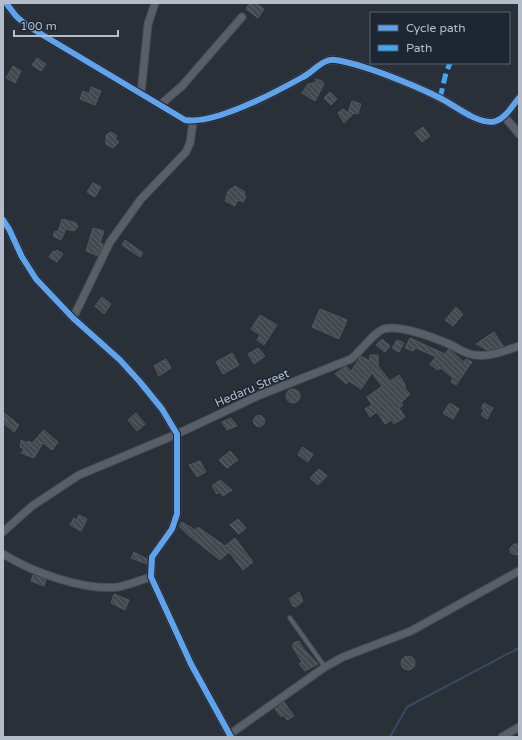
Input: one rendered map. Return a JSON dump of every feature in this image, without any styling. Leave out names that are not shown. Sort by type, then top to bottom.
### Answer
[{"type":"street","points":[[6,3],[16,16],[26,25],[141,93],[174,115],[193,122],[218,116],[243,106],[305,76],[325,61],[332,60],[364,68],[414,87],[476,117],[493,122],[504,116],[519,98]]},
{"type":"street","points":[[141,93],[148,24],[155,3]]},
{"type":"street","points":[[160,105],[182,86],[242,17]]},
{"type":"street","points":[[504,116],[519,134]]},
{"type":"street","points":[[73,318],[110,242],[141,199],[186,152],[190,143],[193,122]]},
{"type":"street","points":[[3,220],[9,229],[22,257],[36,279],[73,318],[120,360],[162,409],[177,434],[177,514],[172,530],[152,557],[150,576],[191,664],[230,735],[325,667],[343,657],[411,631],[519,572]]},
{"type":"street","name":"Hedaru Street","points":[[3,532],[32,506],[79,475],[177,434],[260,395],[351,359],[361,352],[376,333],[385,328],[397,328],[426,336],[473,355],[494,354],[519,346]]},
{"type":"street","points":[[3,554],[17,562],[51,576],[90,586],[120,587],[150,576]]},
{"type":"street","points":[[502,737],[519,728]]},
{"type":"lane","points":[[290,618],[325,667]]},
{"type":"building","points":[[250,3],[255,3],[264,9],[258,18],[246,9]]},
{"type":"building","points":[[37,58],[46,64],[41,71],[32,65]]},
{"type":"building","points":[[13,66],[21,71],[15,83],[6,78]]},
{"type":"building","points":[[315,79],[322,81],[324,84],[315,101],[302,93],[308,84],[317,82]]},
{"type":"building","points":[[91,87],[101,91],[95,105],[80,99],[83,91],[89,94]]},
{"type":"building","points":[[330,92],[337,99],[331,105],[324,98]]},
{"type":"building","points":[[352,101],[361,104],[358,114],[354,113],[344,123],[338,113],[343,109],[348,113]]},
{"type":"building","points":[[423,127],[430,136],[422,142],[415,133]]},
{"type":"building","points":[[111,132],[117,136],[115,139],[119,142],[113,148],[106,144],[106,135]]},
{"type":"building","points":[[93,183],[101,187],[95,197],[87,192]]},
{"type":"building","points":[[235,186],[245,192],[244,194],[246,197],[243,202],[238,200],[235,206],[225,201],[228,191]]},
{"type":"building","points":[[62,219],[76,223],[78,227],[74,231],[66,229],[61,240],[53,236],[55,231],[58,232]]},
{"type":"building","points":[[93,228],[104,231],[100,243],[103,244],[98,256],[86,251]]},
{"type":"building","points":[[125,240],[143,253],[140,257],[122,245]]},
{"type":"building","points":[[57,250],[63,254],[57,262],[49,257],[53,251],[55,252]]},
{"type":"building","points":[[102,297],[111,304],[104,314],[95,306]]},
{"type":"building","points":[[456,307],[463,314],[453,326],[445,320]]},
{"type":"building","points":[[320,309],[347,320],[339,339],[312,327]]},
{"type":"building","points":[[260,315],[277,325],[264,345],[257,340],[260,335],[251,329]]},
{"type":"building","points":[[494,332],[503,346],[487,350],[476,344]]},
{"type":"building","points":[[410,338],[445,354],[449,349],[464,362],[466,359],[472,362],[456,385],[451,382],[453,378],[441,368],[437,370],[430,364],[436,357],[416,348],[413,351],[405,348]]},
{"type":"building","points":[[382,339],[390,346],[385,352],[376,345]]},
{"type":"building","points":[[397,340],[404,343],[399,352],[392,348]]},
{"type":"building","points":[[258,348],[265,356],[254,364],[248,354]]},
{"type":"building","points":[[232,353],[239,365],[223,374],[216,362]]},
{"type":"building","points":[[370,355],[378,355],[378,366],[390,381],[399,375],[406,386],[404,387],[410,394],[401,403],[403,405],[399,408],[405,417],[394,424],[392,420],[385,424],[377,412],[370,417],[365,409],[372,405],[367,397],[382,386],[372,373],[361,389],[349,381],[346,384],[335,374],[346,366],[351,371],[361,356],[369,361]]},
{"type":"building","points":[[166,359],[171,368],[159,376],[154,366]]},
{"type":"building","points":[[290,389],[296,389],[300,393],[300,399],[296,403],[290,403],[286,399],[286,393]]},
{"type":"building","points":[[450,403],[459,409],[453,419],[443,413]]},
{"type":"building","points":[[484,403],[493,408],[487,419],[481,415],[484,410],[481,408]]},
{"type":"building","points":[[3,412],[19,425],[14,432],[3,423]]},
{"type":"building","points":[[136,413],[145,424],[137,431],[128,420]]},
{"type":"building","points":[[257,416],[261,416],[263,417],[263,425],[257,426],[254,423],[254,419]]},
{"type":"building","points":[[231,418],[237,426],[227,430],[222,422]]},
{"type":"building","points":[[44,430],[58,442],[52,450],[43,443],[34,458],[21,453],[24,449],[20,447],[21,440],[27,443],[28,441],[32,443]]},
{"type":"building","points":[[302,447],[313,454],[308,462],[298,455]]},
{"type":"building","points":[[230,451],[238,460],[227,468],[219,460]]},
{"type":"building","points":[[200,461],[206,472],[197,477],[189,465]]},
{"type":"building","points":[[319,469],[327,476],[318,485],[310,478]]},
{"type":"building","points":[[220,480],[232,490],[223,496],[219,492],[217,494],[212,486]]},
{"type":"building","points":[[79,515],[87,519],[81,531],[70,525],[74,518],[76,520]]},
{"type":"building","points":[[238,519],[246,528],[239,534],[230,525]]},
{"type":"building","points":[[182,522],[195,530],[198,527],[225,546],[235,538],[253,562],[243,570],[229,552],[220,560],[179,526]]},
{"type":"building","points":[[514,544],[519,544],[519,555],[510,552],[510,548]]},
{"type":"building","points":[[134,552],[147,559],[147,564],[131,558]]},
{"type":"building","points":[[33,575],[46,580],[44,586],[31,581]]},
{"type":"building","points":[[299,592],[303,601],[296,607],[293,606],[289,599]]},
{"type":"building","points":[[114,594],[129,600],[125,610],[111,603]]},
{"type":"building","points":[[299,641],[304,649],[318,664],[305,671],[299,664],[302,662],[293,648],[293,643]]},
{"type":"building","points":[[408,656],[413,658],[415,663],[413,668],[408,670],[403,668],[401,663],[403,658]]},
{"type":"building","points":[[284,702],[294,716],[287,720],[283,715],[281,717],[275,709]]},
{"type":"waterway","points":[[390,737],[407,707],[519,648]]},
{"type":"marked path","points":[[440,98],[450,64]]},
{"type":"cycle path","points":[[6,3],[16,16],[26,25],[185,120],[212,118],[228,113],[262,99],[307,75],[322,63],[331,60],[346,62],[374,70],[403,81],[440,98],[472,117],[485,121],[492,122],[500,119],[519,98]]},
{"type":"cycle path","points":[[3,220],[9,229],[22,257],[36,279],[73,318],[120,360],[162,409],[177,434],[177,514],[172,529],[152,557],[151,577],[191,664],[231,737]]}]
